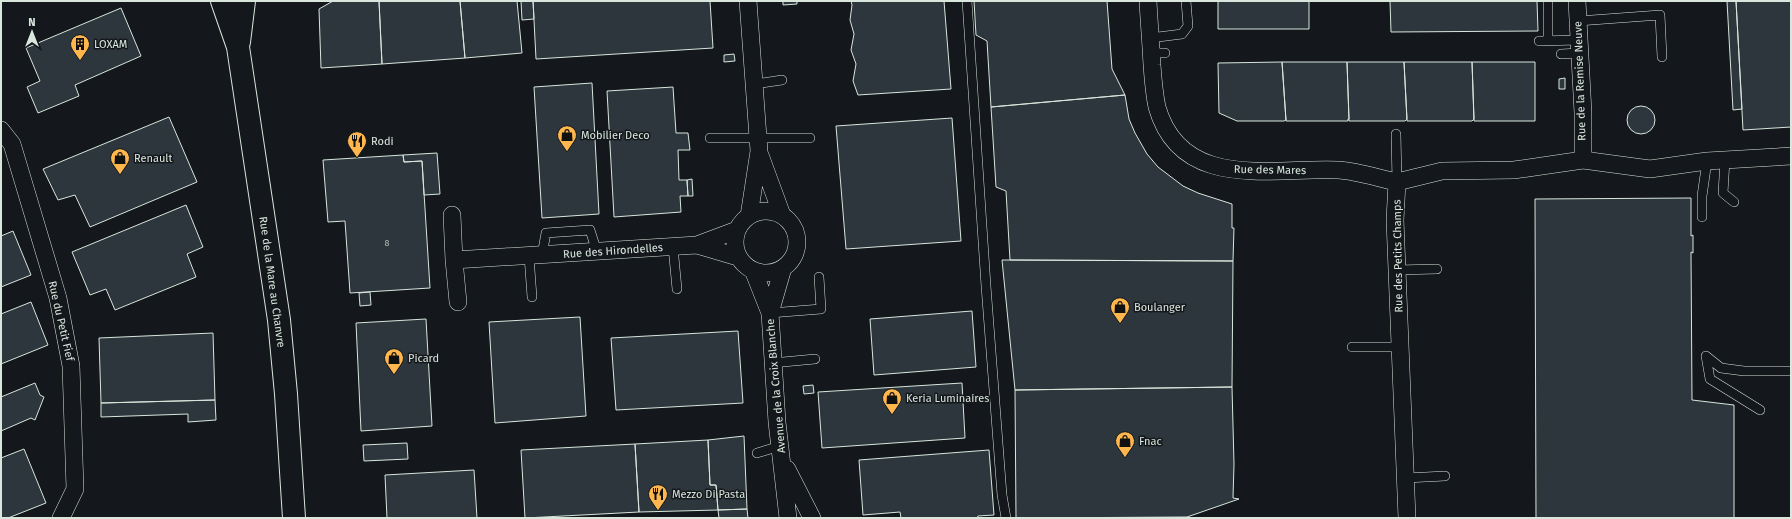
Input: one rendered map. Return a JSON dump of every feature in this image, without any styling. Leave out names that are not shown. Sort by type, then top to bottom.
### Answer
[{"type":"street","name":"Rue de la Mare au Chanvre","points":[[222,1],[238,47],[278,320],[288,416],[294,518]]},
{"type":"street","name":"Rue de la Mare au Chanvre","points":[[238,47],[244,1]]},
{"type":"street","points":[[748,1],[758,144],[749,216]]},
{"type":"street","name":"Rue des Mares","points":[[1148,1],[1155,48],[1148,88],[1157,106],[1162,121],[1172,137],[1183,148],[1200,160],[1216,167],[1236,171],[1339,170],[1397,182]]},
{"type":"street","name":"Rue de la Remise Neuve","points":[[1578,1],[1583,160]]},
{"type":"street","name":"Rue du Petit Fief","points":[[1,130],[12,144],[58,298],[71,366],[75,489],[61,518]]},
{"type":"street","points":[[758,144],[782,215]]},
{"type":"street","points":[[1397,182],[1442,170],[1514,170],[1583,160],[1650,169],[1707,160],[1791,156]]},
{"type":"street","name":"Rue des Petits Champs","points":[[1397,182],[1395,220],[1407,518]]},
{"type":"street","points":[[759,211],[771,211],[782,215],[791,223],[796,235],[796,247],[792,259],[783,268],[774,272],[763,273],[753,270],[745,265],[738,257],[735,243],[737,230],[742,222],[749,216],[759,211]]},
{"type":"street","points":[[452,215],[458,302]]},
{"type":"street","name":"Rue des Hirondelles","points":[[454,260],[697,245],[737,230]]},
{"type":"street","name":"Rue des Hirondelles","points":[[697,245],[738,257]]},
{"type":"street","name":"Avenue de la Croix Blanche","points":[[783,268],[770,313],[772,363],[777,422],[788,518]]},
{"type":"street","name":"Avenue de la Croix Blanche","points":[[753,270],[770,313]]},
{"type":"street","name":"Avenue de la Croix Blanche","points":[[781,453],[812,518]]},
{"type":"lane","points":[[968,1],[986,286],[1002,495],[1006,518]]},
{"type":"lane","points":[[1155,48],[1182,34],[1188,26],[1186,1]]},
{"type":"lane","points":[[1548,1],[1548,40]]},
{"type":"lane","points":[[1578,21],[1660,15],[1662,57]]},
{"type":"lane","points":[[1539,41],[1548,40],[1580,47]]},
{"type":"lane","points":[[1561,54],[1580,47]]},
{"type":"lane","points":[[755,84],[782,80]]},
{"type":"lane","points":[[1396,134],[1397,182]]},
{"type":"lane","points":[[710,138],[758,144],[810,138]]},
{"type":"lane","points":[[1702,217],[1702,196],[1707,160]]},
{"type":"lane","points":[[1725,160],[1723,193],[1734,202]]},
{"type":"lane","points":[[674,247],[677,289]]},
{"type":"lane","points":[[532,297],[536,256]]},
{"type":"lane","points":[[1397,270],[1437,269]]},
{"type":"lane","points":[[770,313],[821,309],[819,277]]},
{"type":"lane","points":[[1352,347],[1400,347]]},
{"type":"lane","points":[[1760,410],[1710,379],[1706,356],[1721,368],[1744,371],[1791,372]]},
{"type":"lane","points":[[772,363],[815,359]]},
{"type":"lane","points":[[757,453],[781,453]]},
{"type":"lane","points":[[1406,478],[1445,476]]},
{"type":"building","points":[[333,1],[379,1],[382,64],[321,68],[319,9]]},
{"type":"building","points":[[379,1],[460,1],[465,58],[382,64]]},
{"type":"building","points":[[460,1],[517,1],[522,53],[465,58]]},
{"type":"building","points":[[521,1],[533,1],[534,19],[522,20]]},
{"type":"building","points":[[533,1],[710,1],[713,48],[536,59]]},
{"type":"building","points":[[783,1],[797,1],[797,4],[783,5]]},
{"type":"building","points":[[851,1],[944,1],[951,89],[858,95],[853,81],[856,64],[851,50],[854,34],[850,20],[852,5]]},
{"type":"building","points":[[974,1],[1107,1],[1112,69],[1125,95],[991,107],[987,41],[976,35]]},
{"type":"building","points":[[1218,1],[1309,1],[1309,29],[1218,29]]},
{"type":"building","points":[[1390,1],[1537,1],[1538,31],[1391,32]]},
{"type":"building","points":[[1727,1],[1736,1],[1742,109],[1733,110]]},
{"type":"building","points":[[1736,1],[1791,1],[1791,127],[1743,130]]},
{"type":"building","name":"LOXAM","points":[[121,8],[141,56],[75,85],[79,96],[38,113],[27,87],[40,81],[26,48]]},
{"type":"building","points":[[734,54],[735,61],[724,62],[724,55]]},
{"type":"building","points":[[1282,62],[1286,120],[1237,121],[1219,113],[1218,63]]},
{"type":"building","points":[[1282,62],[1347,62],[1348,121],[1286,121]]},
{"type":"building","points":[[1347,62],[1404,62],[1407,119],[1405,121],[1349,121]]},
{"type":"building","points":[[1404,62],[1472,62],[1474,119],[1472,121],[1407,121]]},
{"type":"building","points":[[1472,62],[1535,62],[1535,121],[1474,121]]},
{"type":"building","points":[[1565,78],[1565,89],[1559,89],[1559,79]]},
{"type":"building","name":"Mobilier Deco","points":[[592,83],[599,214],[542,218],[534,87]]},
{"type":"building","points":[[673,87],[676,133],[688,133],[690,150],[678,150],[679,180],[687,180],[688,196],[680,196],[681,212],[614,217],[607,91]]},
{"type":"building","points":[[1125,95],[1129,119],[1135,133],[1147,154],[1158,167],[1183,186],[1198,193],[1232,204],[1232,228],[1234,228],[1233,261],[1010,260],[1006,191],[996,187],[991,107]]},
{"type":"building","points":[[1641,106],[1651,110],[1655,120],[1651,130],[1641,134],[1631,130],[1627,120],[1631,110]]},
{"type":"building","name":"Renault","points":[[169,117],[197,182],[90,227],[75,195],[58,200],[43,169]]},
{"type":"building","points":[[952,118],[961,241],[846,249],[836,126]]},
{"type":"building","points":[[437,153],[440,194],[424,195],[422,161],[404,162],[403,155]]},
{"type":"building","points":[[403,155],[404,162],[422,161],[430,288],[350,293],[345,221],[328,222],[323,160]]},
{"type":"building","points":[[692,179],[693,196],[688,196],[687,180]]},
{"type":"building","points":[[1691,198],[1691,236],[1693,235],[1693,253],[1691,252],[1692,400],[1734,405],[1734,518],[1536,518],[1535,199]]},
{"type":"building","points":[[186,205],[203,247],[187,254],[196,277],[115,310],[106,289],[90,295],[72,252]]},
{"type":"building","points":[[13,231],[31,275],[1,287],[1,236]]},
{"type":"building","name":"Boulanger","points":[[1002,260],[1233,261],[1232,387],[1015,390]]},
{"type":"building","points":[[370,292],[371,305],[360,306],[359,293]]},
{"type":"building","points":[[31,302],[48,345],[1,364],[1,314]]},
{"type":"building","points":[[972,311],[976,367],[874,375],[870,319]]},
{"type":"building","points":[[580,317],[586,416],[495,423],[489,322]]},
{"type":"building","name":"Picard","points":[[426,319],[432,426],[361,431],[356,323]]},
{"type":"building","points":[[738,331],[743,403],[616,410],[611,338]]},
{"type":"building","points":[[213,333],[215,400],[101,403],[99,338]]},
{"type":"building","points":[[35,383],[40,395],[44,397],[35,420],[31,418],[1,431],[1,397]]},
{"type":"building","name":"Keria Luminaires","points":[[962,383],[965,438],[822,448],[818,392]]},
{"type":"building","points":[[813,385],[814,393],[804,394],[803,386]]},
{"type":"building","name":"Fnac","points":[[1232,387],[1234,464],[1233,498],[1239,499],[1187,517],[1016,518],[1015,390]]},
{"type":"building","points":[[215,400],[216,420],[188,422],[188,414],[101,417],[101,403]]},
{"type":"building","points":[[744,436],[747,509],[718,510],[716,485],[710,485],[708,440]]},
{"type":"building","points":[[708,440],[710,485],[716,485],[718,510],[639,512],[635,444]]},
{"type":"building","points":[[407,443],[408,459],[364,461],[363,445]]},
{"type":"building","points":[[635,444],[639,512],[525,518],[521,450]]},
{"type":"building","points":[[24,449],[46,503],[8,518],[1,518],[1,458]]},
{"type":"building","points":[[989,450],[994,515],[978,516],[977,518],[901,518],[900,512],[863,515],[859,460]]},
{"type":"building","points":[[474,470],[477,518],[387,518],[385,475]]},
{"type":"building","points":[[747,509],[748,518],[719,518],[718,510]]},
{"type":"place","name":"LOXAM","points":[[80,61]]},
{"type":"place","name":"Mobilier Deco","points":[[567,152]]},
{"type":"place","name":"Rodi","points":[[357,158]]},
{"type":"place","name":"Renault","points":[[120,175]]},
{"type":"place","name":"Boulanger","points":[[1120,324]]},
{"type":"place","name":"Picard","points":[[394,375]]},
{"type":"place","name":"Keria Luminaires","points":[[892,415]]},
{"type":"place","name":"Fnac","points":[[1125,458]]},
{"type":"place","name":"Mezzo Di Pasta","points":[[658,511]]}]
